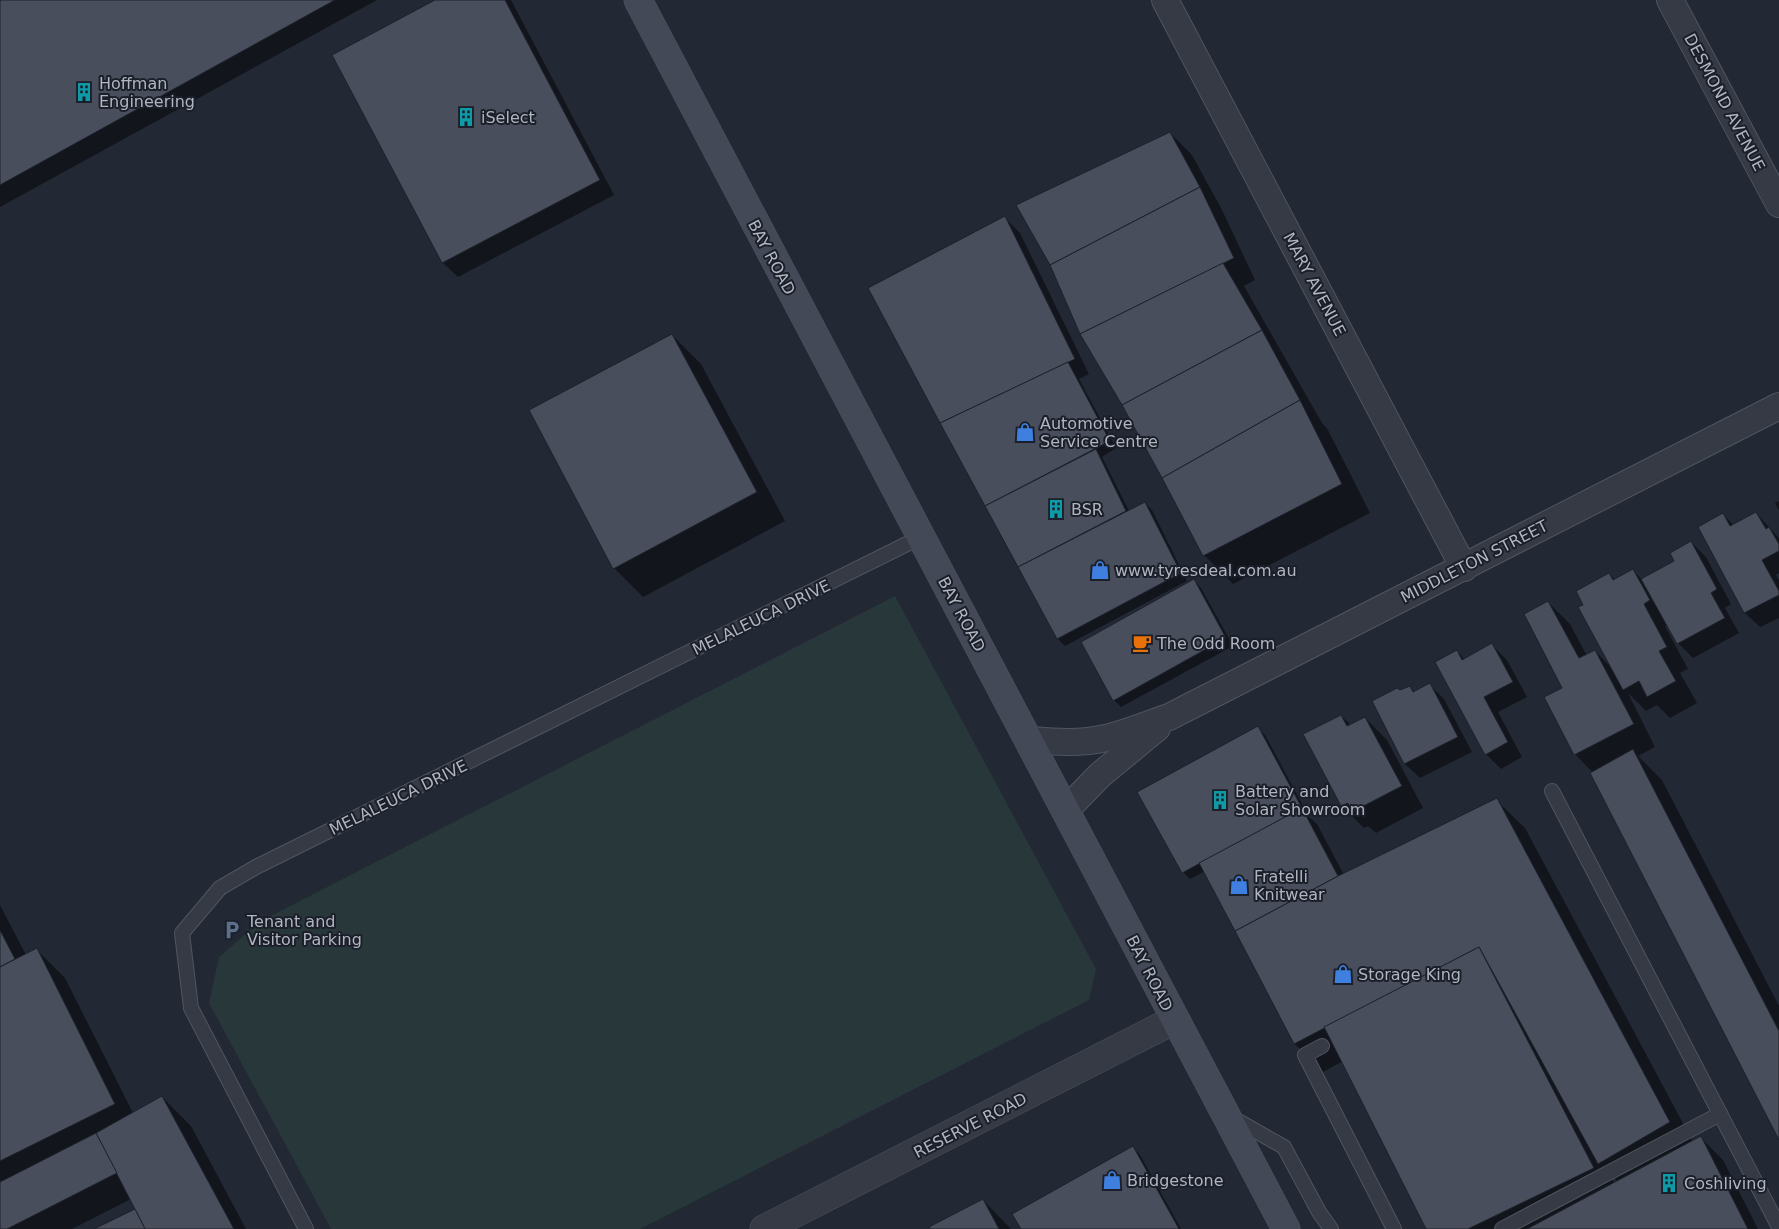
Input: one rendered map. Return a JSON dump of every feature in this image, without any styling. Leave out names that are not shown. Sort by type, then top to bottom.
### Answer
[{"type":"main road","name":"BAY ROAD","points":[[638,0],[1066,810],[1174,1020],[1286,1229]]},
{"type":"street","name":"MARY AVENUE","points":[[1165,0],[1464,568]]},
{"type":"street","name":"DESMOND AVENUE","points":[[1670,0],[1779,204]]},
{"type":"street","name":"MIDDLETON STREET","points":[[1029,740],[1062,743],[1107,738],[1169,718],[1779,406]]},
{"type":"street","name":"MIDDLETON STREET","points":[[1066,810],[1100,775],[1169,718]]},
{"type":"street","name":"RESERVE ROAD","points":[[764,1229],[1174,1020]]},
{"type":"lane","name":"MELALEUCA DRIVE","points":[[306,1229],[191,1008],[182,933],[220,888],[265,863],[921,537]]},
{"type":"lane","points":[[1552,791],[1779,1228]]},
{"type":"lane","points":[[1322,1046],[1305,1055],[1394,1229]]},
{"type":"lane","points":[[1224,1112],[1284,1147],[1331,1229]]},
{"type":"lane","points":[[1502,1229],[1720,1114]]},
{"type":"shaded area","points":[[895,596],[1096,969],[1089,1000],[640,1229],[331,1229],[209,1003],[219,957],[261,921]]},
{"type":"building","name":"Hoffman Engineering","points":[[0,0],[335,0],[0,185]]},
{"type":"building","name":"iSelect","points":[[435,0],[505,0],[600,180],[442,263],[332,55]]},
{"type":"building","points":[[1170,132],[1200,187],[1050,265],[1016,205]]},
{"type":"building","points":[[1200,187],[1234,258],[1080,334],[1050,265]]},
{"type":"building","points":[[1005,216],[1075,359],[940,423],[868,288]]},
{"type":"building","points":[[1223,263],[1262,330],[1122,405],[1080,334]]},
{"type":"building","points":[[1262,330],[1300,400],[1162,478],[1122,405]]},
{"type":"building","points":[[672,334],[757,492],[613,569],[529,410]]},
{"type":"building","name":"Automotive Service Centre","points":[[1068,362],[1110,441],[985,506],[940,423]]},
{"type":"building","points":[[1300,400],[1342,484],[1203,556],[1162,478]]},
{"type":"building","name":"BSR","points":[[1096,449],[1126,511],[1018,567],[985,506]]},
{"type":"building","name":"www.tyresdeal.com.au","points":[[1145,502],[1181,573],[1057,639],[1018,567]]},
{"type":"building","points":[[1756,512],[1766,529],[1769,527],[1779,544],[1779,551],[1762,560],[1779,591],[1779,595],[1744,613],[1698,527],[1723,513],[1730,526]]},
{"type":"building","points":[[1691,541],[1717,589],[1711,593],[1725,618],[1677,644],[1641,579],[1674,561],[1670,553]]},
{"type":"building","points":[[1633,569],[1650,600],[1644,604],[1667,647],[1659,651],[1676,681],[1647,697],[1639,681],[1623,690],[1578,607],[1583,605],[1576,591],[1609,573],[1613,580]]},
{"type":"building","points":[[1194,579],[1226,638],[1113,701],[1081,642]]},
{"type":"building","points":[[1548,601],[1579,658],[1595,650],[1634,724],[1574,755],[1544,697],[1562,688],[1524,614]]},
{"type":"building","points":[[1492,643],[1513,682],[1484,697],[1508,742],[1485,755],[1435,662],[1457,650],[1462,660]]},
{"type":"building","points":[[1430,683],[1458,737],[1404,764],[1372,701],[1397,688],[1400,690],[1410,686],[1413,692]]},
{"type":"building","points":[[1341,715],[1347,726],[1365,717],[1402,786],[1352,812],[1348,803],[1341,806],[1303,734]]},
{"type":"building","name":"Battery and Solar Showroom","points":[[1258,726],[1302,808],[1182,873],[1137,792]]},
{"type":"building","points":[[1633,749],[1779,1031],[1779,1140],[1590,773]]},
{"type":"building","name":"Storage King","points":[[1497,798],[1670,1122],[1598,1164],[1479,947],[1294,1044],[1235,931],[1338,876]]},
{"type":"building","points":[[1302,808],[1338,876],[1235,931],[1199,863]]},
{"type":"building","points":[[0,930],[15,959],[0,967]]},
{"type":"building","points":[[1479,947],[1594,1168],[1468,1229],[1426,1229],[1324,1027]]},
{"type":"building","points":[[37,948],[115,1104],[0,1161],[0,967]]},
{"type":"building","points":[[162,1096],[234,1229],[145,1229],[96,1133]]},
{"type":"building","points":[[96,1133],[117,1173],[7,1229],[0,1229],[0,1182]]},
{"type":"building","name":"Coshliving","points":[[1701,1136],[1748,1229],[1527,1229]]},
{"type":"building","name":"Bridgestone","points":[[1133,1146],[1179,1229],[1021,1229],[1012,1214]]},
{"type":"building","points":[[983,1199],[999,1229],[931,1229],[929,1227]]},
{"type":"building","points":[[135,1209],[145,1229],[94,1229]]},
{"type":"place","name":"Hoffman Engineering","points":[[84,92]]},
{"type":"place","name":"iSelect","points":[[466,117]]},
{"type":"place","name":"Automotive Service Centre","points":[[1025,432]]},
{"type":"place","name":"BSR","points":[[1056,509]]},
{"type":"place","name":"www.tyresdeal.com.au","points":[[1100,570]]},
{"type":"place","name":"The Odd Room","points":[[1142,643]]},
{"type":"place","name":"Battery and Solar Showroom","points":[[1220,800]]},
{"type":"place","name":"Fratelli Knitwear","points":[[1239,885]]},
{"type":"place","name":"Tenant and Visitor Parking","points":[[232,930]]},
{"type":"place","name":"Storage King","points":[[1343,974]]},
{"type":"place","name":"Bridgestone","points":[[1112,1180]]},
{"type":"place","name":"Coshliving","points":[[1669,1183]]}]
